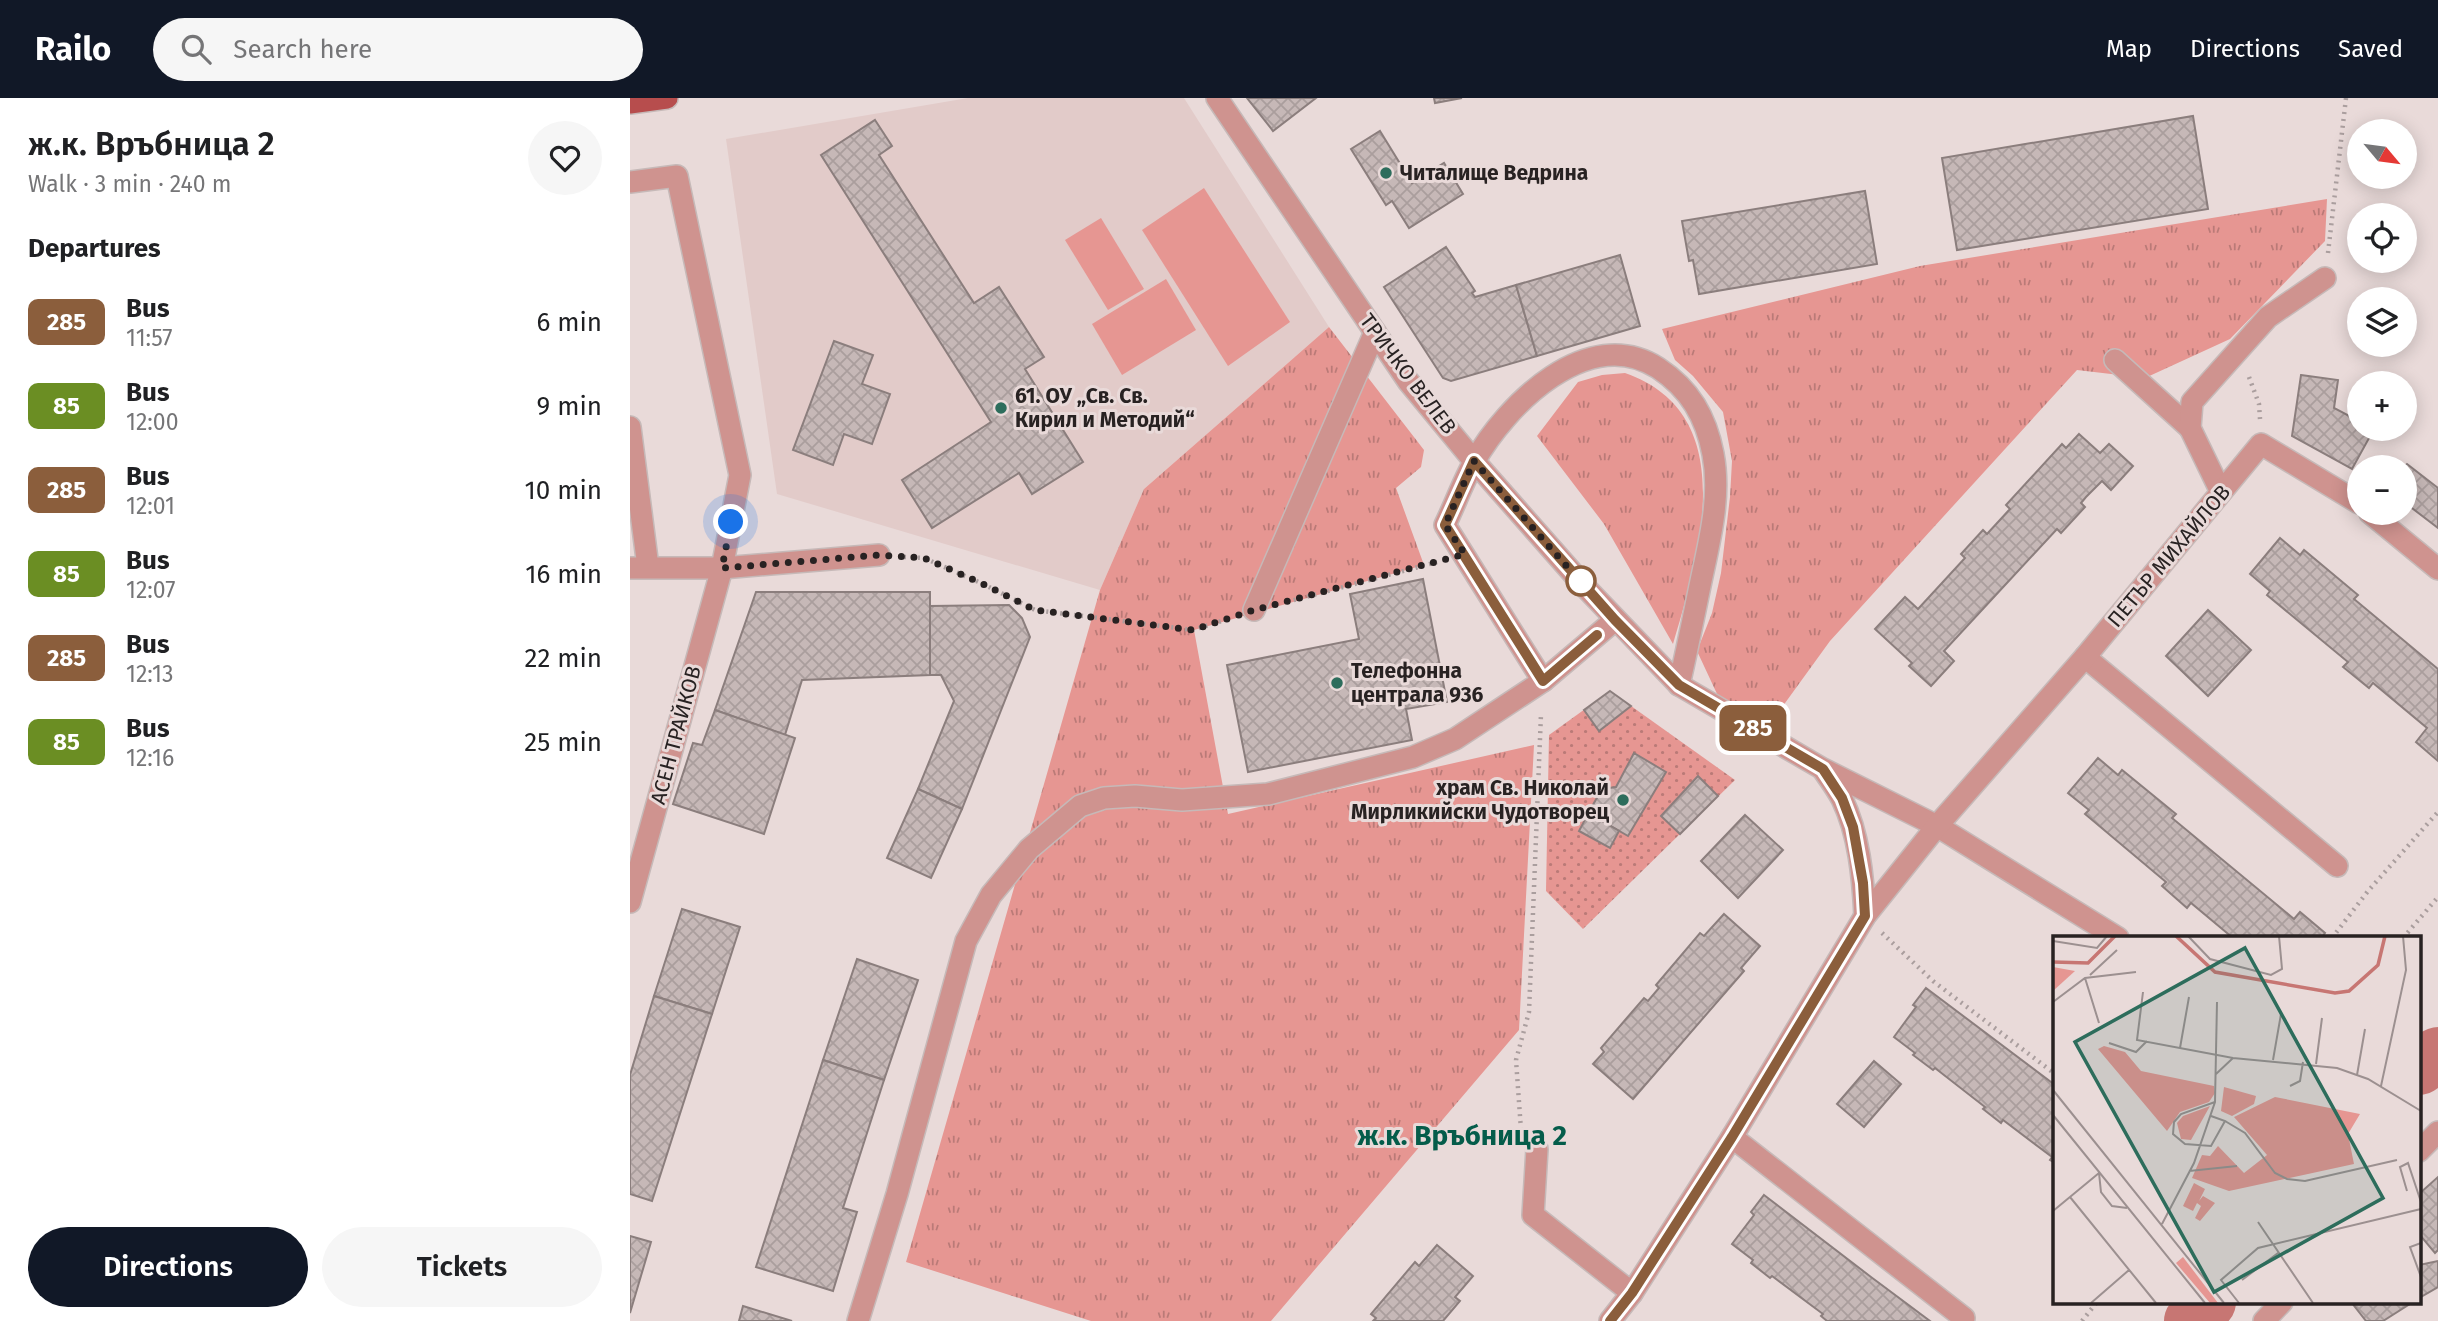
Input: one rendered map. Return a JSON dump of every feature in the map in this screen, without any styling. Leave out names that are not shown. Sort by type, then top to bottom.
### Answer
[{"type":"main road","points":[[630,103],[667,98]]},
{"type":"street","name":"ТРИЧКО ВЕЛЕВ","points":[[1217,98],[1408,381],[1474,461],[1615,620],[1679,685],[1823,769],[1937,826],[2115,936]]},
{"type":"street","name":"АСЕН ТРАЙКОВ","points":[[630,182],[677,176],[740,475],[722,568],[630,902]]},
{"type":"street","points":[[2190,428],[2192,402],[2239,348],[2268,317],[2325,278]]},
{"type":"street","points":[[1254,610],[1375,332]]},
{"type":"street","points":[[1543,681],[1445,525],[1474,461],[1494,433],[1534,390],[1569,366],[1592,357],[1627,356],[1649,363],[1669,375],[1693,398],[1706,424],[1714,457],[1716,489],[1713,523],[1679,685]]},
{"type":"street","points":[[2115,360],[2190,428],[2221,492]]},
{"type":"street","points":[[630,427],[639,568],[722,568],[879,555]]},
{"type":"street","points":[[2261,444],[2347,496]]},
{"type":"street","name":"ПЕТЪР МИХАЙЛОВ","points":[[1937,826],[2085,657],[2261,444]]},
{"type":"street","points":[[2385,525],[2438,569]]},
{"type":"street","points":[[858,1321],[897,1194],[967,941],[991,895],[1030,849],[1080,806],[1104,798],[1135,796],[1182,800],[1268,794],[1413,757],[1455,739],[1543,681],[1615,620]]},
{"type":"street","points":[[2085,657],[2337,866]]},
{"type":"street","points":[[1823,769],[1842,798],[1853,827],[1863,883],[1865,916]]},
{"type":"street","points":[[1610,1321],[1632,1293],[1732,1137],[1865,916],[1937,826]]},
{"type":"street","points":[[2420,1151],[2438,1132]]},
{"type":"street","points":[[1732,1137],[1964,1318]]},
{"type":"street","points":[[1537,1149],[1533,1215],[1632,1293]]},
{"type":"street","points":[[2264,1321],[2280,1304]]},
{"type":"path","points":[[2325,278],[2346,98]]},
{"type":"path","points":[[2239,348],[2259,404],[2261,444]]},
{"type":"path","points":[[879,555],[924,558],[1035,610],[1193,630],[1254,610],[1465,554]]},
{"type":"path","points":[[1537,1149],[1520,1128],[1516,1060],[1529,1012],[1543,681]]},
{"type":"path","points":[[2334,936],[2368,891],[2438,812]]},
{"type":"path","points":[[2405,936],[2438,897]]},
{"type":"path","points":[[1865,916],[1933,981],[2053,1072]]},
{"type":"path","points":[[2082,1321],[2096,1304]]},
{"type":"shaded area","name":"61. ОУ „Св. Св. Кирил и Методий“","points":[[968,98],[1184,98],[1329,327],[1144,489],[1100,590],[777,494],[726,139]]},
{"type":"green space","points":[[1204,188],[1290,322],[1228,366],[1142,230]]},
{"type":"green space","points":[[2327,199],[2325,241],[2230,339],[2145,378],[2077,370],[1830,641],[1767,728],[1725,711],[1697,651],[1712,613],[1721,573],[1732,461],[1723,412],[1693,376],[1675,360],[1662,329],[1920,266]]},
{"type":"green space","points":[[1101,218],[1144,289],[1108,310],[1065,240]]},
{"type":"green space","points":[[1166,279],[1196,330],[1122,375],[1092,324]]},
{"type":"green space","points":[[1329,327],[1424,450],[1421,467],[1396,488],[1424,565],[1194,630],[1228,814],[1534,745],[1519,1030],[1271,1321],[1091,1321],[906,1262],[1100,590],[1144,489]]},
{"type":"green space","points":[[1625,373],[1662,393],[1686,420],[1699,454],[1703,491],[1700,530],[1693,570],[1673,644],[1604,524],[1537,436],[1578,382],[1602,375]]},
{"type":"green space","points":[[1610,691],[1735,780],[1583,929],[1546,891],[1549,735]]},
{"type":"building","points":[[1247,98],[1316,98],[1273,131]]},
{"type":"building","points":[[1434,98],[1462,98],[1435,103]]},
{"type":"building","points":[[2193,116],[2208,209],[1957,250],[1942,158]]},
{"type":"building","points":[[875,120],[892,146],[879,155],[974,303],[999,287],[1044,357],[1025,369],[1083,462],[1032,494],[1019,473],[932,528],[902,480],[991,422],[821,155]]},
{"type":"building","name":"Читалище Ведрина","points":[[1380,131],[1412,183],[1444,163],[1463,194],[1409,228],[1392,201],[1386,205],[1351,149]]},
{"type":"building","points":[[1865,191],[1877,264],[1699,294],[1693,260],[1689,261],[1682,221]]},
{"type":"building","points":[[1446,247],[1475,291],[1472,293],[1475,297],[1516,285],[1537,356],[1451,381],[1443,378],[1384,287]]},
{"type":"building","points":[[1620,255],[1640,326],[1537,356],[1516,285]]},
{"type":"building","points":[[834,341],[873,355],[862,384],[890,394],[872,444],[844,434],[833,465],[793,450]]},
{"type":"building","points":[[2301,375],[2338,380],[2334,408],[2347,415],[2347,441],[2367,441],[2360,455],[2347,455],[2347,466],[2292,436]]},
{"type":"building","points":[[2079,434],[2100,453],[2109,444],[2133,466],[2111,490],[2102,481],[2081,503],[2085,507],[2061,533],[2057,529],[1944,651],[1954,661],[1931,686],[1909,666],[1912,663],[1875,629],[1905,597],[1918,609],[1965,558],[1961,554],[1983,530],[1987,534],[2010,509],[2006,505],[2062,444],[2066,448]]},
{"type":"building","points":[[2417,472],[2438,488],[2438,528],[2417,512]]},
{"type":"building","points":[[2280,538],[2300,555],[2304,550],[2358,595],[2354,599],[2438,669],[2438,761],[2416,742],[2427,728],[2373,683],[2369,688],[2343,667],[2348,662],[2267,595],[2270,591],[2250,574]]},
{"type":"building","name":"Телефонна централа 936","points":[[1423,579],[1447,702],[1406,709],[1412,740],[1248,772],[1227,665],[1359,639],[1350,594]]},
{"type":"building","points":[[756,592],[930,592],[930,675],[802,680],[785,735],[715,710]]},
{"type":"building","points":[[1009,605],[1022,618],[1030,637],[962,809],[918,789],[954,701],[941,675],[930,675],[930,606]]},
{"type":"building","points":[[2208,610],[2251,650],[2208,696],[2166,656]]},
{"type":"building","points":[[1610,691],[1631,706],[1599,731],[1584,710]]},
{"type":"building","points":[[715,710],[795,738],[764,834],[673,804],[693,743],[702,745]]},
{"type":"building","name":"храм Св. Николай Мирликийски Чудотворец","points":[[1634,753],[1666,772],[1628,836],[1597,818],[1590,810],[1602,789],[1616,787]]},
{"type":"building","points":[[2098,758],[2118,775],[2122,770],[2176,814],[2172,818],[2294,919],[2300,912],[2325,933],[2323,936],[2231,936],[2191,903],[2187,908],[2162,886],[2166,882],[2085,814],[2089,810],[2068,793]]},
{"type":"building","points":[[1698,776],[1718,796],[1680,834],[1661,816]]},
{"type":"building","points":[[918,789],[962,809],[931,878],[887,858]]},
{"type":"building","points":[[1590,810],[1597,818],[1619,831],[1610,848],[1579,831]]},
{"type":"building","points":[[1745,815],[1783,850],[1738,898],[1701,861]]},
{"type":"building","points":[[682,909],[740,927],[712,1014],[654,996]]},
{"type":"building","points":[[1724,914],[1760,946],[1741,968],[1744,971],[1633,1099],[1593,1064],[1604,1052],[1601,1048],[1644,998],[1648,1001],[1659,988],[1656,985],[1700,933],[1704,936]]},
{"type":"building","points":[[857,959],[918,980],[884,1080],[823,1060]]},
{"type":"building","points":[[1926,988],[2053,1083],[2053,1162],[2050,1160],[2052,1157],[2003,1120],[2001,1123],[1983,1109],[1985,1107],[1935,1068],[1933,1070],[1913,1055],[1915,1053],[1894,1037],[1916,1007],[1913,1005]]},
{"type":"building","points":[[654,996],[712,1014],[652,1201],[630,1194],[630,1075]]},
{"type":"building","points":[[823,1060],[884,1080],[843,1208],[857,1212],[833,1291],[756,1267]]},
{"type":"building","points":[[1874,1061],[1901,1084],[1864,1127],[1837,1104]]},
{"type":"building","points":[[2438,1177],[2438,1250],[2435,1253],[2420,1235],[2420,1193]]},
{"type":"building","points":[[1764,1195],[1930,1321],[1827,1321],[1821,1316],[1823,1314],[1772,1276],[1770,1278],[1732,1244],[1754,1215],[1751,1212]]},
{"type":"building","points":[[630,1236],[651,1242],[630,1313]]},
{"type":"building","points":[[1437,1245],[1473,1276],[1455,1297],[1460,1301],[1443,1321],[1373,1321],[1376,1318],[1371,1314],[1415,1262],[1419,1266]]},
{"type":"building","points":[[2438,1261],[2438,1287],[2420,1297],[2420,1265]]},
{"type":"building","points":[[2353,1304],[2410,1304],[2383,1321],[2366,1321]]},
{"type":"building","points":[[743,1306],[792,1321],[739,1321]]},
{"type":"waterway","points":[[2420,1066],[2438,1055]]},
{"type":"waterway","points":[[2192,1321],[2206,1304]]},
{"type":"bus line","name":"285","points":[[1597,635],[1543,681],[1445,525],[1474,461],[1615,620],[1679,685],[1823,769],[1842,798],[1853,827],[1863,883],[1865,916],[1732,1137],[1632,1293],[1610,1321]]},
{"type":"place","name":"Читалище Ведрина","points":[[1386,173]]},
{"type":"place","name":"61. ОУ „Св. Св. Кирил и Методий“","points":[[1001,408]]},
{"type":"place","name":"Телефонна централа 936","points":[[1337,683]]},
{"type":"place","name":"храм Св. Николай Мирликийски Чудотворец","points":[[1623,800]]},
{"type":"district","name":"ж.к. Връбница 2","points":[[1462,1135]]},
{"type":"route","points":[[731,522],[722,568],[879,555],[924,558],[1035,610],[1193,630],[1254,610],[1465,554],[1445,525],[1474,461],[1585,587],[1581,581]]}]
